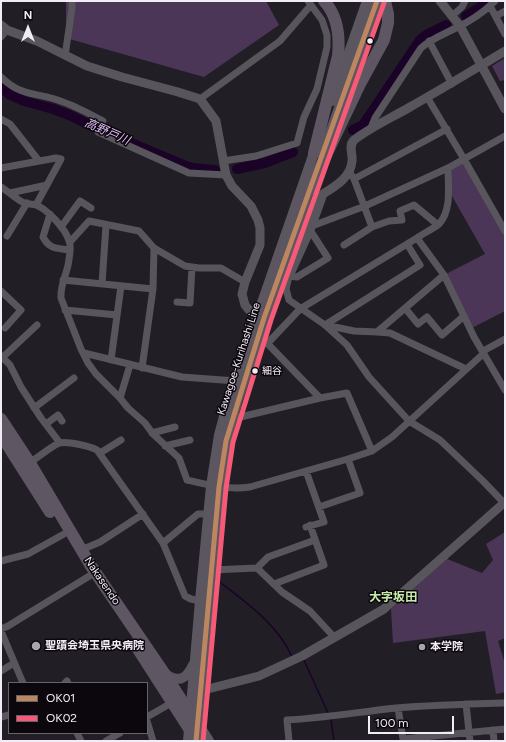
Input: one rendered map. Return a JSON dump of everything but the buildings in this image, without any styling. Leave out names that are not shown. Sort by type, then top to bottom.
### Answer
[{"type":"highway","points":[[314,153],[338,56],[339,42],[335,18],[324,1]]},
{"type":"highway","points":[[310,189],[360,84],[384,40],[388,23],[388,14],[385,1]]},
{"type":"highway","name":"Nakasendo","points":[[1,419],[64,534],[172,702],[193,727]]},
{"type":"highway","name":"Nakasendo","points":[[1,435],[26,466],[91,566],[164,673],[190,714],[197,741]]},
{"type":"main road","name":"Kawagoe-Kurihashi Line","points":[[190,714],[208,514],[232,420],[259,335],[260,316],[314,153],[367,1]]},
{"type":"main road","name":"Kawagoe-Kurihashi Line","points":[[193,727],[200,691],[212,570],[215,457],[222,418],[310,189],[377,1]]},
{"type":"main road","points":[[164,673],[174,679],[183,678],[190,670],[194,662]]},
{"type":"street","points":[[65,56],[72,1]]},
{"type":"street","points":[[440,1],[460,26],[505,109]]},
{"type":"street","points":[[452,15],[462,7],[465,1]]},
{"type":"street","points":[[200,99],[280,41],[310,3],[322,20],[327,35],[327,47],[317,89],[304,118],[297,143],[256,156],[223,160]]},
{"type":"street","points":[[370,130],[375,118],[421,48],[428,41],[460,26],[493,4],[496,16],[505,34]]},
{"type":"street","points":[[496,16],[505,11]]},
{"type":"street","points":[[1,37],[4,27],[94,68],[122,78],[200,99],[216,121],[226,175],[232,186],[256,213],[260,228],[260,245],[245,282],[242,294],[245,305],[249,310],[260,316]]},
{"type":"street","points":[[428,41],[452,84]]},
{"type":"street","points":[[372,227],[352,175],[350,147],[353,142],[370,130],[505,52]]},
{"type":"street","points":[[1,77],[8,83],[26,93],[62,101],[103,121],[98,132],[189,173],[226,175]]},
{"type":"street","points":[[427,97],[504,226]]},
{"type":"street","points":[[1,119],[10,124],[39,161]]},
{"type":"street","points":[[200,691],[259,676],[302,656],[384,609],[505,503],[440,440],[409,421],[369,376],[347,345],[325,325],[289,300],[286,289],[289,276],[311,228],[323,194],[339,185],[352,175],[447,129]]},
{"type":"street","points":[[311,228],[365,206],[448,168],[505,136]]},
{"type":"street","points":[[1,160],[4,167],[56,158],[61,159],[36,205]]},
{"type":"street","points":[[267,344],[300,309],[438,225],[443,219],[447,208],[448,168]]},
{"type":"street","points":[[10,193],[47,185]]},
{"type":"street","points":[[1,187],[27,203],[36,205],[50,214],[67,236],[70,246],[69,266],[63,280],[61,298],[88,363],[96,374],[128,408],[145,423],[152,433],[165,446],[179,458],[187,480],[236,489],[250,487],[372,451],[409,421],[483,354],[485,350],[505,339]]},
{"type":"street","points":[[61,227],[80,201],[91,208]]},
{"type":"street","points":[[7,236],[27,203]]},
{"type":"street","points":[[344,245],[372,227],[389,221],[402,220],[400,211],[414,205],[438,225]]},
{"type":"street","points":[[50,214],[43,238],[47,244],[53,248],[70,246],[89,220],[106,225],[139,231],[154,248],[185,266],[199,268],[221,268],[245,282]]},
{"type":"street","points":[[102,284],[106,225]]},
{"type":"street","points":[[289,276],[297,277],[328,258],[311,228]]},
{"type":"street","points":[[418,238],[444,276],[483,354],[502,378],[505,390]]},
{"type":"street","points":[[325,325],[420,265],[407,244]]},
{"type":"street","points":[[142,368],[153,289],[154,248]]},
{"type":"street","points":[[177,302],[190,303],[192,267]]},
{"type":"street","points":[[377,332],[444,276]]},
{"type":"street","points":[[63,280],[153,289]]},
{"type":"street","points":[[111,360],[122,286]]},
{"type":"street","points":[[1,291],[21,310],[2,328]]},
{"type":"street","points":[[405,308],[418,324],[427,317],[442,335],[464,316]]},
{"type":"street","points":[[66,310],[117,315]]},
{"type":"street","points":[[37,324],[2,356],[10,365],[34,408],[60,443]]},
{"type":"street","points":[[325,325],[354,331],[390,333],[466,369]]},
{"type":"street","points":[[259,335],[320,398]]},
{"type":"street","points":[[84,353],[142,368],[182,376],[236,381]]},
{"type":"street","points":[[120,398],[130,365]]},
{"type":"street","points":[[34,408],[74,378]]},
{"type":"street","points":[[232,420],[320,398],[347,393],[372,451]]},
{"type":"street","points":[[46,424],[58,415],[62,421]]},
{"type":"street","points":[[152,433],[175,427]]},
{"type":"street","points":[[100,454],[121,440]]},
{"type":"street","points":[[165,446],[190,440]]},
{"type":"street","points":[[26,466],[60,443],[80,444],[92,447],[100,454],[163,542],[185,596],[200,601]]},
{"type":"street","points":[[319,508],[360,493],[348,459]]},
{"type":"street","points":[[274,584],[324,565],[308,526],[324,522],[306,471]]},
{"type":"street","points":[[81,550],[100,542],[142,514]]},
{"type":"street","points":[[163,542],[198,514],[208,514]]},
{"type":"street","points":[[1,561],[28,554],[64,534]]},
{"type":"street","points":[[212,570],[257,568],[268,557],[315,540]]},
{"type":"street","points":[[257,568],[293,600],[310,611],[334,637]]},
{"type":"street","points":[[23,682],[3,641],[1,630],[91,575]]},
{"type":"street","points":[[1,670],[14,663]]},
{"type":"street","points":[[148,716],[172,702]]},
{"type":"street","points":[[289,741],[287,720],[398,708],[505,703]]},
{"type":"street","points":[[466,704],[470,741]]},
{"type":"street","points":[[398,708],[402,739],[428,739],[469,732],[505,729]]},
{"type":"street","points":[[148,724],[153,741]]},
{"type":"street","points":[[493,730],[494,741]]},
{"type":"street","points":[[106,741],[118,734]]},
{"type":"shaded area","points":[[66,1],[266,1],[279,25],[204,77],[66,38]]},
{"type":"shaded area","points":[[505,58],[505,80],[500,81],[492,66]]},
{"type":"shaded area","points":[[464,159],[505,235],[505,311],[470,329],[444,275],[485,254],[448,189],[448,168]]},
{"type":"shaded area","points":[[505,532],[505,638],[498,641],[505,664],[505,692],[496,694],[485,631],[393,643],[391,609],[447,559],[482,573],[493,560],[486,544]]},
{"type":"waterway","name":"高野戸川","points":[[466,16],[479,8],[486,1]]},
{"type":"waterway","name":"高野戸川","points":[[353,130],[363,125],[420,40],[426,35],[446,25]]},
{"type":"waterway","name":"高野戸川","points":[[1,87],[10,95],[24,101],[69,115],[186,166],[215,170]]},
{"type":"waterway","name":"高野戸川","points":[[237,169],[265,163],[293,152]]},
{"type":"waterway","points":[[221,583],[252,607],[271,625],[286,645],[292,657]]},
{"type":"waterway","points":[[303,658],[328,713]]},
{"type":"waterway","points":[[331,719],[334,741]]},
{"type":"transit line","name":"OK01","points":[[196,741],[219,487],[226,441],[264,318],[377,1]]},
{"type":"transit line","name":"OK02","points":[[203,741],[226,488],[233,442],[271,320],[384,3]]},
{"type":"place","name":"細谷","points":[[255,371]]},
{"type":"place","name":"聖蹟会埼玉県央病院","points":[[36,646]]},
{"type":"place","name":"本学院","points":[[422,647]]},
{"type":"district","name":"大字坂田","points":[[393,597]]}]
